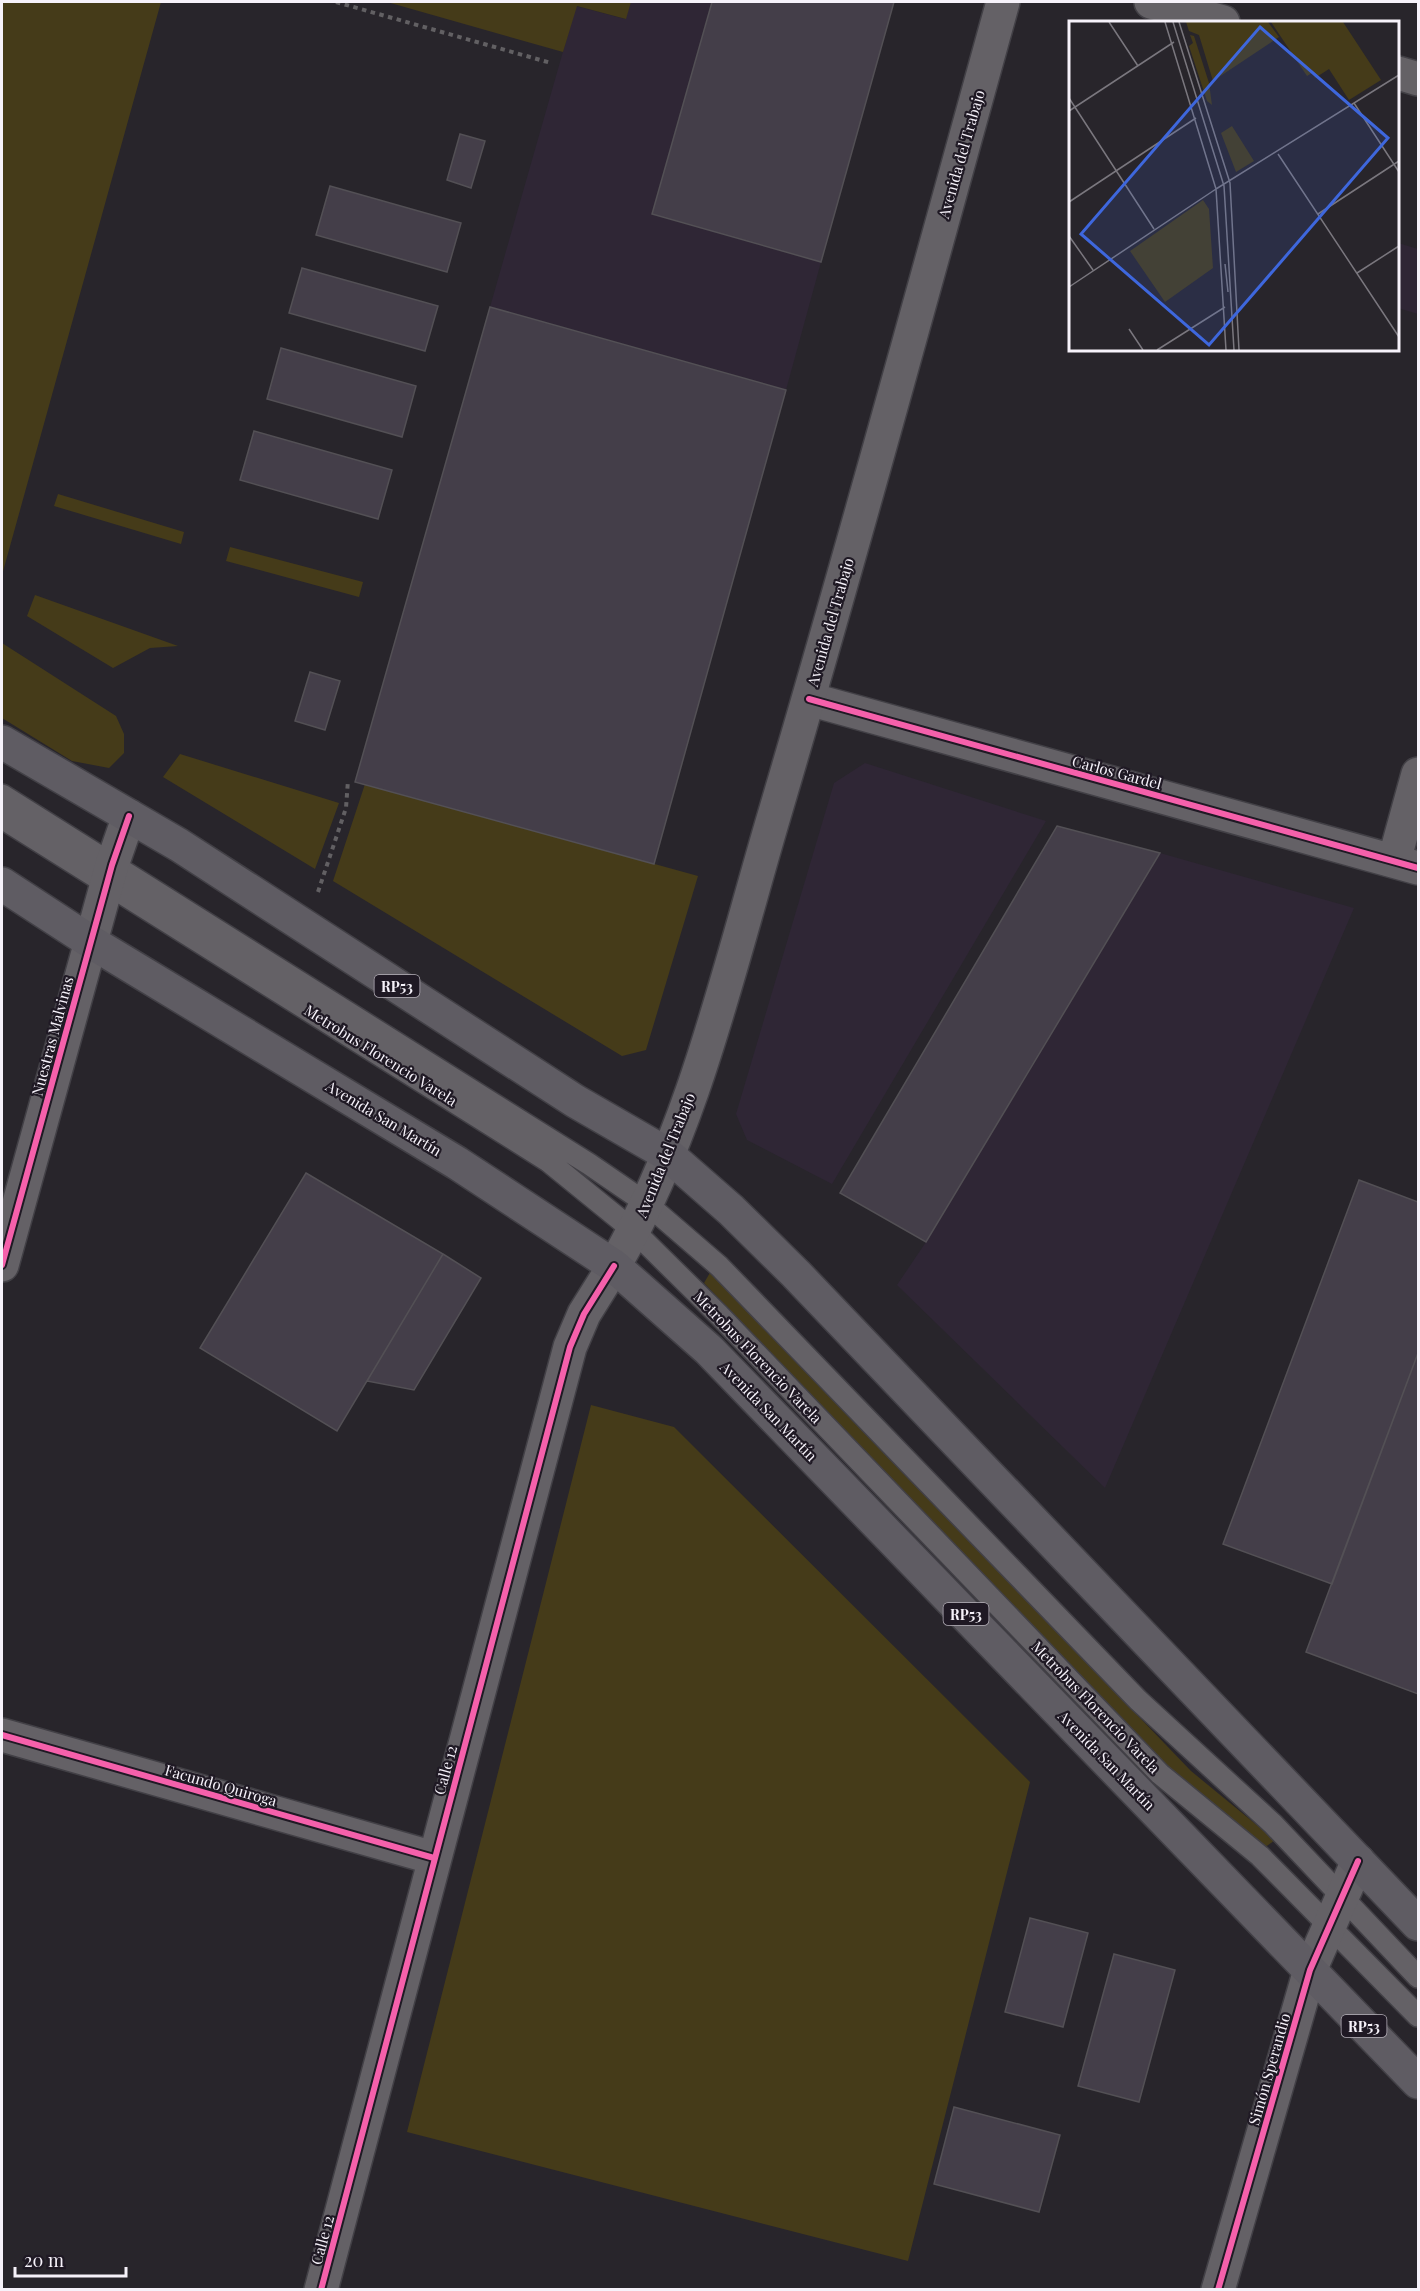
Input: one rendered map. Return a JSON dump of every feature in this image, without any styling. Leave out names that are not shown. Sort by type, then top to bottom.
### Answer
[{"type":"main road","name":"RP53","points":[[2,742],[129,816],[575,1101],[667,1154],[731,1210],[796,1274],[1419,1924]]},
{"type":"main road","name":"Avenida San Martín","points":[[2,884],[91,942],[457,1163],[614,1266],[710,1350],[1419,2082]]},
{"type":"street","name":"Avenida del Trabajo","points":[[614,1266],[640,1217],[686,1111],[809,699],[1003,2]]},
{"type":"street","points":[[1151,2],[1219,21]]},
{"type":"street","points":[[1399,73],[1419,79]]},
{"type":"street","name":"Carlos Gardel","points":[[809,699],[1406,864]]},
{"type":"street","points":[[1406,864],[1419,774]]},
{"type":"street","name":"Nuestras Malvinas","points":[[2,1264],[91,942],[129,816]]},
{"type":"street","name":"Calle 12","points":[[321,2289],[570,1347],[584,1314],[614,1266]]},
{"type":"street","name":"Facundo Quiroga","points":[[2,1735],[434,1858]]},
{"type":"street","name":"Simón Sperandio","points":[[1218,2289],[1310,1970],[1358,1861]]},
{"type":"lane","name":"Metrobus Florencio Varela","points":[[2,795],[110,875],[548,1161],[719,1266],[1138,1700],[1273,1824],[1336,1911],[1419,2016]]},
{"type":"lane","name":"Metrobus Florencio Varela","points":[[2,818],[110,875],[589,1164],[1160,1774],[1260,1856],[1336,1911],[1419,1977]]},
{"type":"path","points":[[336,2],[551,63]]},
{"type":"path","points":[[306,928],[345,808],[348,780]]},
{"type":"shaded area","points":[[2,2],[161,2],[2,575]]},
{"type":"shaded area","points":[[387,2],[631,2],[626,19],[577,6],[563,52]]},
{"type":"shaded area","points":[[631,2],[712,2],[652,214],[821,262],[786,390],[490,307],[576,6],[625,19]]},
{"type":"shaded area","points":[[1399,243],[1418,249],[1418,314],[1399,308]]},
{"type":"shaded area","points":[[58,494],[184,532],[181,544],[54,506]]},
{"type":"shaded area","points":[[230,547],[363,582],[359,597],[226,561]]},
{"type":"shaded area","points":[[35,595],[178,646],[150,648],[113,668],[27,616]]},
{"type":"shaded area","points":[[2,643],[116,716],[124,734],[124,753],[109,768],[72,761],[2,718]]},
{"type":"shaded area","points":[[180,754],[339,803],[315,869],[163,777]]},
{"type":"shaded area","points":[[865,763],[1046,821],[832,1184],[747,1140],[736,1114],[834,783]]},
{"type":"shaded area","points":[[365,784],[698,876],[646,1050],[622,1056],[333,881]]},
{"type":"shaded area","points":[[1160,853],[1354,908],[1105,1488],[897,1285],[926,1242]]},
{"type":"shaded area","points":[[711,1271],[1191,1771],[1275,1840],[1264,1848],[1168,1767],[704,1283]]},
{"type":"shaded area","points":[[591,1405],[674,1427],[1030,1782],[908,2261],[407,2132]]},
{"type":"building","points":[[712,2],[894,2],[821,262],[652,214]]},
{"type":"building","points":[[460,134],[485,141],[471,188],[447,180]]},
{"type":"building","points":[[330,186],[461,223],[447,272],[316,235]]},
{"type":"building","points":[[302,268],[438,306],[425,351],[289,313]]},
{"type":"building","points":[[490,307],[786,390],[654,864],[355,782]]},
{"type":"building","points":[[281,348],[416,386],[402,437],[267,399]]},
{"type":"building","points":[[254,431],[392,470],[378,519],[240,480]]},
{"type":"building","points":[[310,672],[340,681],[325,730],[295,721]]},
{"type":"building","points":[[1057,826],[1160,853],[926,1242],[840,1193]]},
{"type":"building","points":[[306,1173],[443,1254],[337,1431],[200,1348]]},
{"type":"building","points":[[1359,1180],[1418,1202],[1418,1353],[1332,1584],[1223,1544]]},
{"type":"building","points":[[443,1254],[481,1278],[414,1390],[367,1381]]},
{"type":"building","points":[[1418,1353],[1418,1694],[1306,1652]]},
{"type":"building","points":[[1030,1918],[1088,1933],[1063,2027],[1005,2012]]},
{"type":"building","points":[[1030,1918],[1088,1933],[1063,2027],[1005,2012]]},
{"type":"building","points":[[1114,1954],[1175,1970],[1139,2102],[1078,2086]]},
{"type":"building","points":[[954,2107],[1060,2135],[1039,2212],[934,2184]]},
{"type":"building","points":[[954,2107],[1060,2135],[1039,2212],[934,2184]]},
{"type":"cycle path","points":[[809,699],[1418,868]]},
{"type":"cycle path","points":[[2,1265],[112,865],[129,816]]},
{"type":"cycle path","points":[[321,2290],[570,1347],[584,1314],[614,1266]]},
{"type":"cycle path","points":[[2,1735],[434,1858]]},
{"type":"cycle path","points":[[1218,2290],[1310,1970],[1358,1861]]}]
